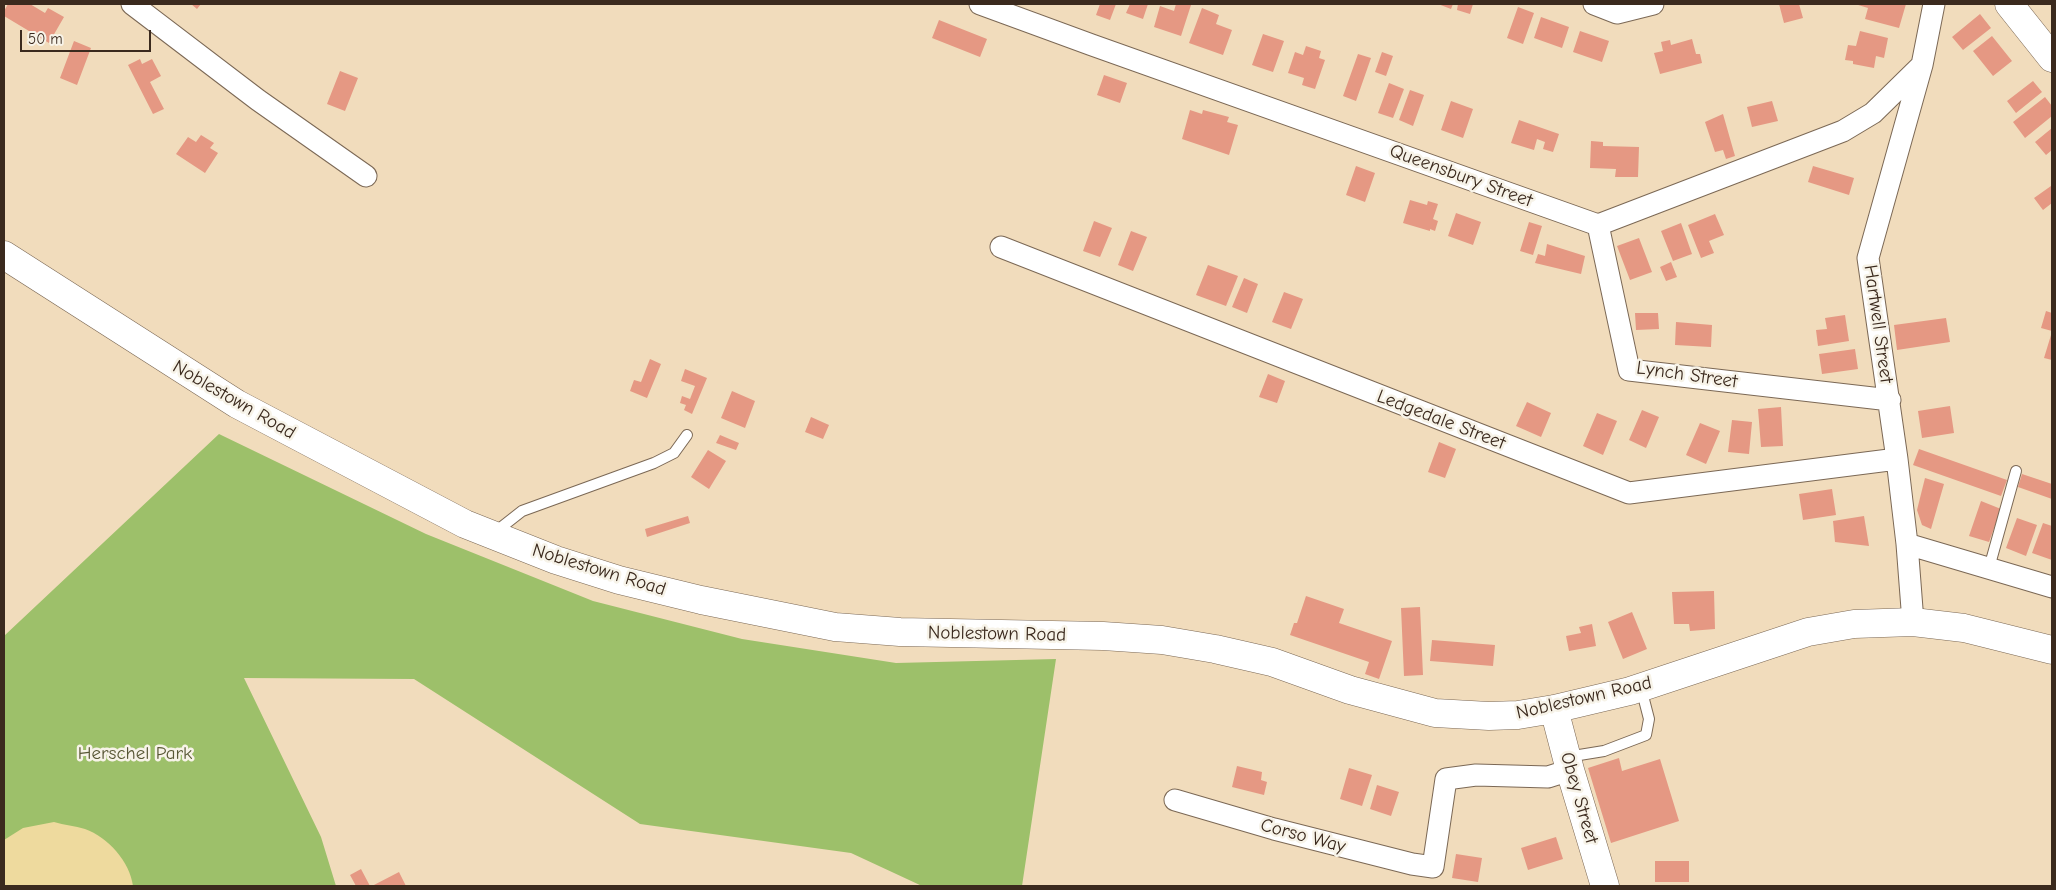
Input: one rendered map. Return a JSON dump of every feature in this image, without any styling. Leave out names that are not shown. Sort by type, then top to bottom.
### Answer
[{"type":"main road","points":[[2009,4],[2052,58]]},
{"type":"main road","name":"Noblestown Road","points":[[4,255],[237,404],[465,524],[556,560],[619,580],[701,600],[835,627],[900,632],[1103,636],[1162,640],[1215,648],[1272,662],[1350,690],[1435,713],[1489,716],[1518,715],[1554,709],[1640,688],[1808,632],[1854,624],[1913,622],[1964,628],[2052,650]]},
{"type":"main road","name":"Obey Street","points":[[1554,709],[1568,764],[1605,886]]},
{"type":"street","points":[[132,4],[258,100],[366,176]]},
{"type":"street","name":"Queensbury Street","points":[[980,4],[1598,225]]},
{"type":"street","points":[[1594,4],[1618,13],[1654,4]]},
{"type":"street","name":"Hartwell Street","points":[[1913,622],[1907,544],[1890,400],[1868,258],[1922,64],[1934,4]]},
{"type":"street","points":[[1598,225],[1843,131],[1873,113],[1922,64]]},
{"type":"street","name":"Lynch Street","points":[[1598,225],[1629,370],[1890,400]]},
{"type":"street","name":"Ledgedale Street","points":[[1001,247],[1629,493],[1897,459]]},
{"type":"street","points":[[1907,544],[2052,586]]},
{"type":"street","name":"Corso Way","points":[[1175,800],[1274,829],[1412,864],[1433,867],[1446,779],[1476,775],[1548,777],[1568,764]]},
{"type":"lane","points":[[491,535],[522,511],[654,463],[674,453],[686,435]]},
{"type":"lane","points":[[1989,568],[2016,471]]},
{"type":"lane","points":[[1568,764],[1646,735],[1650,719],[1640,688]]},
{"type":"green space","name":"Herschel Park","points":[[219,434],[426,534],[593,601],[742,639],[896,663],[1056,659],[1022,886],[922,886],[851,853],[640,824],[414,679],[244,678],[321,837],[336,886],[4,886],[4,636]]},
{"type":"sand","points":[[54,822],[85,829],[110,844],[123,860],[133,886],[4,886],[4,840],[23,828]]},
{"type":"building","points":[[8,4],[30,4],[45,13],[48,8],[64,17],[49,43],[4,16],[4,11]]},
{"type":"building","points":[[191,4],[201,4],[197,9]]},
{"type":"building","points":[[1100,4],[1116,4],[1110,20],[1096,15]]},
{"type":"building","points":[[1130,4],[1148,4],[1143,19],[1126,13]]},
{"type":"building","points":[[1176,4],[1191,5],[1181,36],[1154,27],[1160,6],[1174,11]]},
{"type":"building","points":[[1438,4],[1453,4],[1451,9]]},
{"type":"building","points":[[1458,4],[1473,4],[1470,14],[1457,10]]},
{"type":"building","points":[[1779,4],[1799,4],[1803,18],[1784,23]]},
{"type":"building","points":[[1855,4],[1906,4],[1899,28],[1865,19],[1868,8]]},
{"type":"building","points":[[1518,7],[1534,13],[1523,44],[1507,38]]},
{"type":"building","points":[[1202,8],[1219,15],[1216,24],[1232,30],[1223,55],[1189,43]]},
{"type":"building","points":[[1980,14],[1991,28],[1963,50],[1952,37]]},
{"type":"building","points":[[1541,17],[1569,27],[1562,48],[1534,38]]},
{"type":"building","points":[[939,20],[987,39],[980,57],[932,38]]},
{"type":"building","points":[[1580,31],[1609,41],[1602,62],[1573,52]]},
{"type":"building","points":[[1860,31],[1888,38],[1884,58],[1876,56],[1874,68],[1853,64],[1853,61],[1845,60],[1848,45],[1856,46]]},
{"type":"building","points":[[1263,34],[1284,41],[1273,72],[1252,65]]},
{"type":"building","points":[[1992,36],[2012,61],[1993,76],[1973,51]]},
{"type":"building","points":[[1692,39],[1696,54],[1700,54],[1702,63],[1660,74],[1654,53],[1663,51],[1661,42],[1670,40],[1671,45]]},
{"type":"building","points":[[74,41],[91,48],[77,85],[60,78]]},
{"type":"building","points":[[1306,46],[1321,51],[1319,58],[1325,60],[1315,89],[1302,85],[1304,78],[1288,73],[1295,52],[1303,55]]},
{"type":"building","points":[[1382,52],[1393,56],[1386,76],[1375,72]]},
{"type":"building","points":[[1358,54],[1371,58],[1356,101],[1343,96]]},
{"type":"building","points":[[140,59],[142,64],[152,59],[161,76],[150,82],[164,109],[153,114],[128,65]]},
{"type":"building","points":[[340,71],[358,78],[345,111],[327,104]]},
{"type":"building","points":[[1104,75],[1127,83],[1120,103],[1097,95]]},
{"type":"building","points":[[2033,81],[2042,92],[2016,113],[2007,101]]},
{"type":"building","points":[[1389,83],[1404,89],[1393,118],[1378,113]]},
{"type":"building","points":[[1410,90],[1424,95],[1413,126],[1399,120]]},
{"type":"building","points":[[2045,97],[2052,106],[2052,116],[2025,138],[2013,122]]},
{"type":"building","points":[[1451,101],[1473,109],[1463,138],[1441,130]]},
{"type":"building","points":[[1772,101],[1778,121],[1752,127],[1747,107]]},
{"type":"building","points":[[1190,110],[1202,114],[1203,110],[1229,117],[1227,122],[1238,125],[1229,155],[1182,139]]},
{"type":"building","points":[[1723,114],[1735,156],[1726,159],[1723,150],[1715,152],[1705,122]]},
{"type":"building","points":[[1519,120],[1559,134],[1553,152],[1543,149],[1545,142],[1537,139],[1534,150],[1511,143]]},
{"type":"building","points":[[2052,128],[2052,150],[2046,155],[2035,142]]},
{"type":"building","points":[[201,135],[214,143],[210,148],[218,153],[205,173],[176,154],[188,137],[196,142]]},
{"type":"building","points":[[1591,141],[1603,142],[1603,146],[1639,147],[1638,177],[1615,177],[1616,169],[1590,168]]},
{"type":"building","points":[[1356,166],[1375,173],[1365,202],[1346,195]]},
{"type":"building","points":[[1813,166],[1854,178],[1849,195],[1808,182]]},
{"type":"building","points":[[2051,186],[2052,203],[2043,210],[2034,198]]},
{"type":"building","points":[[1410,200],[1427,205],[1428,201],[1438,204],[1433,219],[1438,221],[1435,231],[1403,223]]},
{"type":"building","points":[[1456,213],[1481,222],[1473,245],[1448,236]]},
{"type":"building","points":[[1715,214],[1724,235],[1709,241],[1714,253],[1701,258],[1688,225]]},
{"type":"building","points":[[1094,221],[1112,228],[1100,257],[1083,251]]},
{"type":"building","points":[[1529,222],[1542,226],[1533,255],[1520,251]]},
{"type":"building","points":[[1681,223],[1692,254],[1673,261],[1661,231]]},
{"type":"building","points":[[1131,231],[1147,237],[1133,271],[1118,265]]},
{"type":"building","points":[[1639,238],[1652,272],[1630,280],[1617,246]]},
{"type":"building","points":[[1547,244],[1585,256],[1581,274],[1535,263],[1538,254],[1545,256]]},
{"type":"building","points":[[1671,262],[1677,277],[1666,281],[1660,267]]},
{"type":"building","points":[[1208,265],[1238,276],[1226,306],[1196,295]]},
{"type":"building","points":[[1244,278],[1258,284],[1247,313],[1232,307]]},
{"type":"building","points":[[1284,292],[1303,299],[1291,329],[1272,322]]},
{"type":"building","points":[[2046,311],[2052,313],[2052,331],[2041,328]]},
{"type":"building","points":[[1635,313],[1658,313],[1659,329],[1636,330]]},
{"type":"building","points":[[1845,315],[1849,341],[1818,346],[1816,330],[1827,329],[1825,318]]},
{"type":"building","points":[[1946,318],[1950,342],[1897,350],[1894,325]]},
{"type":"building","points":[[1676,322],[1712,325],[1711,347],[1675,345]]},
{"type":"building","points":[[2052,335],[2052,360],[2044,358]]},
{"type":"building","points":[[1855,349],[1858,369],[1822,374],[1819,354]]},
{"type":"building","points":[[650,359],[661,364],[647,398],[630,391],[634,380],[641,382]]},
{"type":"building","points":[[685,369],[707,378],[692,414],[684,410],[686,405],[680,403],[682,396],[690,399],[695,386],[681,381]]},
{"type":"building","points":[[1268,374],[1285,381],[1277,403],[1259,397]]},
{"type":"building","points":[[732,391],[755,401],[745,428],[721,418]]},
{"type":"building","points":[[1527,402],[1551,413],[1541,437],[1516,426]]},
{"type":"building","points":[[1950,406],[1954,433],[1922,438],[1918,411]]},
{"type":"building","points":[[1781,407],[1783,446],[1761,447],[1758,409]]},
{"type":"building","points":[[1642,410],[1659,417],[1646,448],[1629,440]]},
{"type":"building","points":[[1597,413],[1617,421],[1603,455],[1583,446]]},
{"type":"building","points":[[811,417],[829,425],[823,439],[805,432]]},
{"type":"building","points":[[1732,420],[1752,422],[1749,454],[1728,452]]},
{"type":"building","points":[[1700,423],[1720,431],[1706,464],[1686,455]]},
{"type":"building","points":[[720,435],[739,443],[736,450],[716,443]]},
{"type":"building","points":[[1439,442],[1456,449],[1445,478],[1428,472]]},
{"type":"building","points":[[1919,449],[2007,480],[2001,496],[1913,465]]},
{"type":"building","points":[[708,450],[726,461],[709,489],[691,477]]},
{"type":"building","points":[[2022,474],[2052,484],[2052,499],[2018,487]]},
{"type":"building","points":[[1925,478],[1944,484],[1931,529],[1922,525],[1917,510]]},
{"type":"building","points":[[1832,489],[1836,515],[1803,520],[1799,494]]},
{"type":"building","points":[[1981,501],[2001,509],[1989,542],[1969,536]]},
{"type":"building","points":[[688,516],[690,523],[647,537],[645,529]]},
{"type":"building","points":[[1864,516],[1869,546],[1835,542],[1833,521]]},
{"type":"building","points":[[2017,518],[2037,525],[2026,556],[2006,548]]},
{"type":"building","points":[[2043,523],[2052,526],[2052,560],[2032,553]]},
{"type":"building","points":[[1714,591],[1715,629],[1690,631],[1689,624],[1674,624],[1672,592]]},
{"type":"building","points":[[1306,596],[1344,609],[1339,623],[1392,641],[1379,679],[1365,674],[1369,662],[1290,635],[1294,623],[1297,623]]},
{"type":"building","points":[[1420,607],[1423,675],[1404,676],[1401,608]]},
{"type":"building","points":[[1632,612],[1647,649],[1623,659],[1608,622]]},
{"type":"building","points":[[1592,624],[1596,646],[1569,651],[1566,636],[1581,633],[1579,627]]},
{"type":"building","points":[[1432,640],[1495,645],[1493,666],[1430,661]]},
{"type":"building","points":[[1619,758],[1622,771],[1660,759],[1679,821],[1611,843],[1588,768]]},
{"type":"building","points":[[1237,766],[1262,772],[1261,780],[1267,782],[1264,795],[1232,787]]},
{"type":"building","points":[[1349,768],[1372,775],[1362,806],[1340,799]]},
{"type":"building","points":[[1377,785],[1399,792],[1391,816],[1370,809]]},
{"type":"building","points":[[1556,837],[1563,859],[1528,870],[1521,848]]},
{"type":"building","points":[[1456,854],[1482,858],[1478,882],[1452,878]]},
{"type":"building","points":[[1655,861],[1689,861],[1689,882],[1655,882]]},
{"type":"building","points":[[361,869],[370,886],[356,886],[350,875]]},
{"type":"building","points":[[399,872],[406,886],[372,886]]}]
